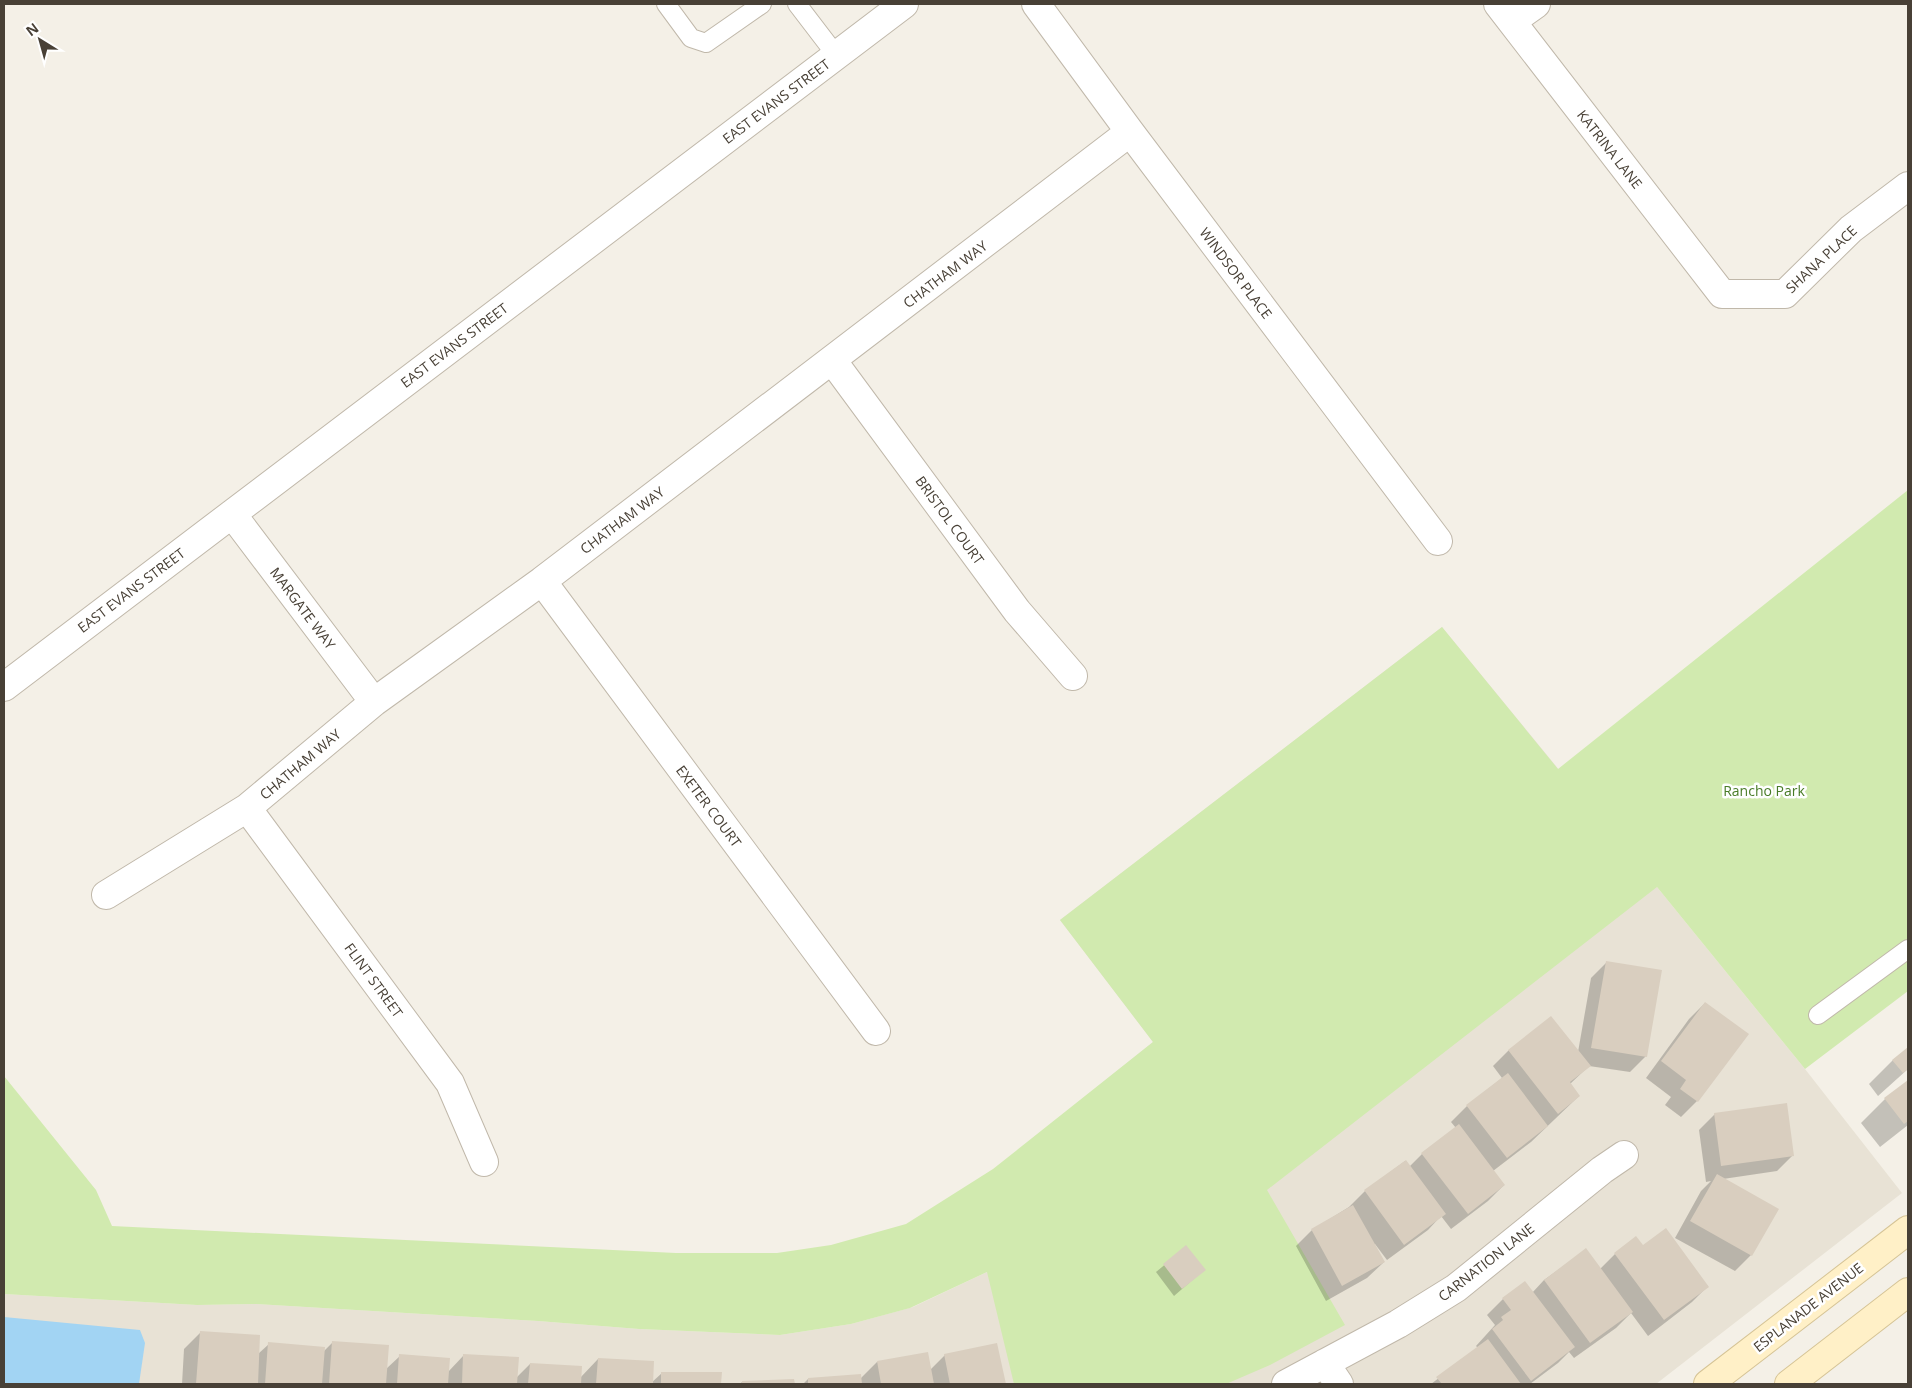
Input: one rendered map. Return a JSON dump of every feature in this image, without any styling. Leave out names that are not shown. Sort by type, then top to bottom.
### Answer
[{"type":"main road","name":"ESPLANADE AVENUE","points":[[1708,1384],[1908,1230]]},
{"type":"main road","points":[[1789,1384],[1908,1292]]},
{"type":"street","name":"EAST EVANS STREET","points":[[4,687],[904,4]]},
{"type":"street","name":"WINDSOR PLACE","points":[[1036,4],[1438,541]]},
{"type":"street","points":[[1505,13],[1536,4]]},
{"type":"street","name":"KATRINA LANE","points":[[1505,13],[1722,294]]},
{"type":"street","name":"CHATHAM WAY","points":[[106,895],[247,808],[374,702],[542,581],[1130,132]]},
{"type":"street","name":"SHANA PLACE","points":[[1722,294],[1785,294],[1851,229],[1908,186]]},
{"type":"street","name":"BRISTOL COURT","points":[[832,360],[1018,611],[1073,676]]},
{"type":"street","name":"MARGATE WAY","points":[[232,514],[374,702]]},
{"type":"street","name":"EXETER COURT","points":[[542,581],[876,1031]]},
{"type":"street","name":"FLINT STREET","points":[[247,808],[450,1083],[484,1162]]},
{"type":"street","name":"CARNATION LANE","points":[[1286,1384],[1332,1374],[1398,1324],[1456,1288],[1602,1170],[1624,1155]]},
{"type":"lane","points":[[666,4],[691,38],[706,43],[762,4]]},
{"type":"lane","points":[[797,4],[836,56]]},
{"type":"lane","points":[[1818,1015],[1908,949]]},
{"type":"shaded area","points":[[1442,627],[1805,1069],[1902,1193],[1656,1384],[4,1384],[4,1294],[197,1305],[256,1304],[639,1329],[780,1335],[851,1324],[913,1307],[987,1272],[995,1169],[1153,1042],[1060,920]]},
{"type":"green space","name":"Rancho Park","points":[[1908,490],[1908,991],[1805,1069],[1657,887],[1267,1190],[1345,1325],[1270,1365],[1226,1384],[1014,1384],[987,1272],[910,1308],[851,1324],[780,1335],[639,1329],[256,1304],[197,1305],[4,1294],[4,1076],[96,1190],[112,1226],[676,1253],[777,1253],[831,1245],[906,1224],[993,1169],[1153,1042],[1060,920],[1442,627],[1558,769]]},
{"type":"water","points":[[4,1317],[140,1330],[145,1343],[139,1384],[4,1384]]},
{"type":"building","points":[[1606,961],[1662,970],[1647,1057],[1591,1048]]},
{"type":"building","points":[[1705,1002],[1749,1034],[1698,1102],[1680,1089],[1686,1080],[1661,1061]]},
{"type":"building","points":[[1551,1016],[1591,1066],[1570,1082],[1580,1096],[1558,1114],[1508,1050]]},
{"type":"building","points":[[1908,1047],[1908,1069],[1903,1073],[1892,1060]]},
{"type":"building","points":[[1508,1073],[1548,1126],[1507,1158],[1466,1105]]},
{"type":"building","points":[[1908,1080],[1908,1121],[1904,1124],[1884,1098]]},
{"type":"building","points":[[1787,1103],[1794,1156],[1721,1166],[1714,1113]]},
{"type":"building","points":[[1459,1124],[1505,1185],[1468,1214],[1421,1153]]},
{"type":"building","points":[[1406,1160],[1446,1214],[1404,1245],[1364,1190]]},
{"type":"building","points":[[1717,1174],[1779,1209],[1752,1256],[1690,1221]]},
{"type":"building","points":[[1353,1205],[1385,1262],[1342,1286],[1311,1229]]},
{"type":"building","points":[[1666,1228],[1709,1287],[1664,1320],[1614,1253],[1636,1236],[1643,1245]]},
{"type":"building","points":[[1186,1245],[1206,1270],[1182,1289],[1163,1264]]},
{"type":"building","points":[[1586,1248],[1633,1312],[1590,1343],[1544,1280]]},
{"type":"building","points":[[1525,1281],[1575,1347],[1531,1381],[1492,1329],[1503,1320],[1501,1317],[1511,1310],[1502,1298]]},
{"type":"building","points":[[200,1331],[260,1335],[258,1384],[196,1384]]},
{"type":"building","points":[[1488,1339],[1521,1384],[1442,1384],[1436,1377]]},
{"type":"building","points":[[332,1341],[389,1345],[386,1384],[329,1384]]},
{"type":"building","points":[[268,1342],[325,1347],[322,1384],[265,1384]]},
{"type":"building","points":[[997,1343],[1006,1384],[950,1384],[944,1354]]},
{"type":"building","points":[[928,1352],[934,1384],[881,1384],[877,1361]]},
{"type":"building","points":[[399,1354],[450,1358],[448,1384],[397,1384]]},
{"type":"building","points":[[463,1354],[519,1357],[517,1384],[462,1384]]},
{"type":"building","points":[[598,1358],[654,1361],[653,1384],[596,1384]]},
{"type":"building","points":[[530,1363],[582,1366],[581,1384],[528,1384]]},
{"type":"building","points":[[661,1372],[722,1372],[721,1384],[661,1384]]},
{"type":"building","points":[[861,1374],[862,1384],[808,1384],[808,1378]]},
{"type":"building","points":[[794,1379],[795,1384],[742,1384],[742,1381]]}]
